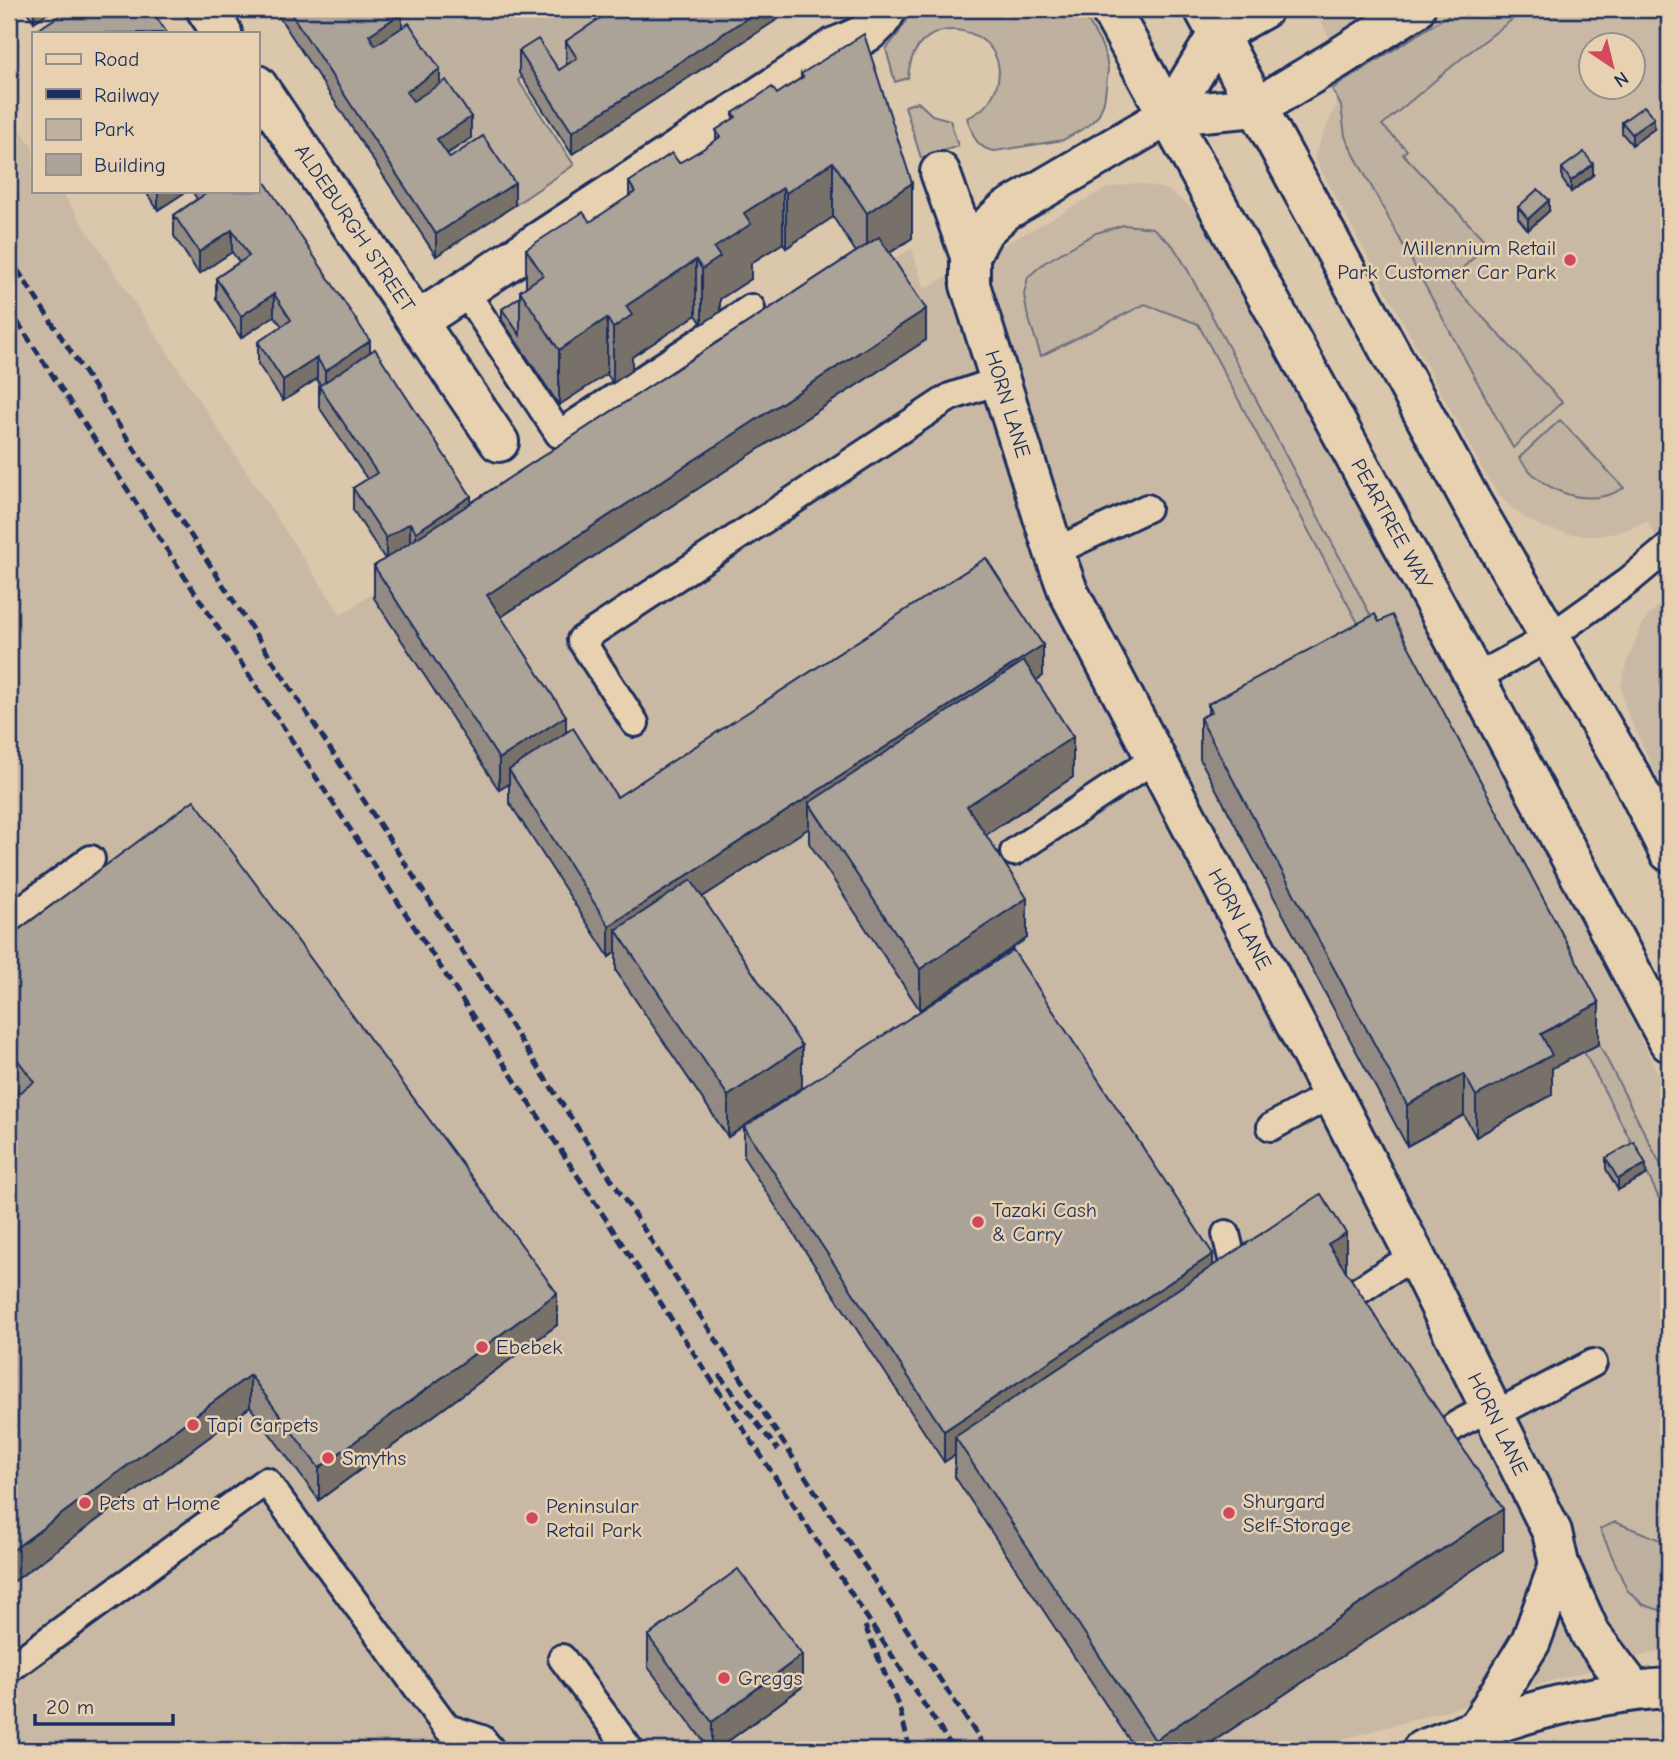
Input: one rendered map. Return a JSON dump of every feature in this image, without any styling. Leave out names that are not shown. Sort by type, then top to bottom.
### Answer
[{"type":"street","points":[[206,9],[221,32]]},
{"type":"street","name":"ALDEBURGH STREET","points":[[259,88],[418,321],[835,47],[859,38],[881,22],[887,9]]},
{"type":"street","name":"PEARTREE WAY","points":[[1110,9],[1437,607],[1669,1042]]},
{"type":"street","points":[[1211,21],[1263,9]]},
{"type":"street","points":[[970,256],[984,230],[1005,211],[1169,115],[1257,107],[1415,9]]},
{"type":"street","points":[[1169,115],[1211,21]]},
{"type":"street","points":[[1211,21],[1472,503],[1633,780],[1669,852]]},
{"type":"street","name":"HORN LANE","points":[[940,172],[970,256],[970,285],[1068,591],[1415,1256],[1552,1532],[1559,1564],[1591,1635],[1651,1689]]},
{"type":"street","points":[[418,321],[499,442]]},
{"type":"street","points":[[1478,1728],[1531,1641],[1559,1564]]},
{"type":"street","points":[[1422,1750],[1478,1728],[1554,1706],[1651,1689]]},
{"type":"lane","points":[[464,290],[559,434],[751,308]]},
{"type":"lane","points":[[635,723],[581,640],[950,397],[1001,380]]},
{"type":"lane","points":[[1054,552],[1147,508]]},
{"type":"lane","points":[[1475,678],[1550,637],[1669,547]]},
{"type":"lane","points":[[1014,852],[1156,758]]},
{"type":"lane","points":[[9,919],[91,859]]},
{"type":"lane","points":[[1271,1127],[1332,1094]]},
{"type":"lane","points":[[1226,1234],[1240,1289]]},
{"type":"lane","points":[[1340,1303],[1415,1256]]},
{"type":"lane","points":[[1432,1441],[1458,1424],[1492,1411],[1593,1363]]},
{"type":"lane","points":[[9,1669],[266,1481],[447,1728],[482,1739],[491,1750]]},
{"type":"lane","points":[[562,1658],[630,1750]]},
{"type":"shaded area","points":[[1315,9],[1669,9],[1669,560],[1647,521],[1623,531],[1597,536],[1569,534],[1545,528],[1523,517],[1503,500],[1486,476],[1314,157],[1348,76]]},
{"type":"shaded area","points":[[9,111],[32,146],[32,192],[62,192],[341,615],[421,567],[912,248],[924,289],[1107,188],[1137,183],[1166,189],[1192,208],[1214,237],[1428,635],[1669,1095],[1669,1651],[1656,1652],[1304,1750],[9,1750]]},
{"type":"shaded area","points":[[1669,594],[1669,802],[1625,708],[1621,686],[1626,664],[1644,621]]},
{"type":"green space","points":[[385,9],[614,9],[618,28],[577,80],[522,77],[518,80],[574,165],[515,205],[483,158],[450,180]]},
{"type":"green space","points":[[910,9],[1081,9],[1101,44],[1108,69],[1103,105],[1098,116],[1088,126],[1063,140],[995,151],[983,147],[976,140],[967,118],[985,106],[996,88],[998,67],[992,50],[979,37],[962,31],[944,31],[927,38],[914,54],[908,78],[895,82],[886,49],[903,26]]},
{"type":"green space","points":[[1458,9],[1526,9],[1382,125],[1407,150],[1403,154],[1488,244],[1449,281],[1562,402],[1513,448],[1349,145],[1345,136],[1341,106],[1332,89]]},
{"type":"green space","points":[[918,102],[932,115],[950,120],[958,146],[921,158],[905,106]]},
{"type":"green space","points":[[1124,225],[1153,228],[1173,246],[1185,265],[1392,656],[1375,655],[1198,324],[1145,304],[1041,356],[1027,313],[1024,294],[1028,277],[1044,263],[1096,233]]},
{"type":"green space","points":[[1560,420],[1624,488],[1607,495],[1579,497],[1545,484],[1527,468],[1519,458]]},
{"type":"green space","points":[[1599,1044],[1669,1181],[1669,1220],[1584,1052]]},
{"type":"green space","points":[[1615,1522],[1663,1541],[1669,1555],[1669,1613],[1644,1605],[1627,1590],[1600,1529]]},
{"type":"building","points":[[70,9],[151,9],[166,32],[34,32]]},
{"type":"building","points":[[288,9],[400,9],[402,13],[369,35],[375,45],[409,23],[440,69],[406,92],[413,101],[446,80],[471,117],[437,139],[450,158],[483,136],[515,183],[436,234]]},
{"type":"building","points":[[614,9],[761,9],[572,132],[519,51],[538,39],[559,70],[577,58],[566,41]]},
{"type":"building","points":[[864,34],[912,183],[867,213],[833,162],[786,193],[783,188],[744,213],[751,224],[714,248],[720,257],[702,269],[696,260],[626,306],[632,315],[613,328],[607,318],[559,350],[520,291],[543,275],[526,249],[583,212],[590,222],[635,192],[629,182],[672,153],[679,163],[703,149],[720,137],[716,130],[736,117],[733,113],[772,87],[777,94],[803,77],[801,74]]},
{"type":"building","points":[[1644,106],[1654,118],[1632,134],[1622,122]]},
{"type":"building","points":[[1584,152],[1593,164],[1571,181],[1562,168]]},
{"type":"building","points":[[259,173],[370,341],[325,371],[317,358],[283,380],[258,342],[291,320],[274,294],[241,316],[216,278],[249,256],[232,230],[199,252],[174,215],[207,193],[259,192]]},
{"type":"building","points":[[1538,189],[1549,200],[1528,219],[1518,207]]},
{"type":"building","points":[[879,237],[926,309],[487,595],[566,716],[499,759],[374,566]]},
{"type":"building","points":[[520,297],[520,335],[502,309]]},
{"type":"building","points":[[375,349],[471,496],[416,532],[410,523],[386,538],[353,488],[377,473],[319,386]]},
{"type":"building","points":[[986,558],[1043,645],[609,926],[509,770],[573,728],[617,797]]},
{"type":"building","points":[[1375,614],[1379,622],[1392,615],[1599,1003],[1541,1034],[1552,1055],[1476,1096],[1464,1074],[1407,1105],[1200,718],[1212,712],[1208,704]]},
{"type":"building","points":[[1024,661],[1073,737],[967,806],[1027,898],[920,969],[809,803]]},
{"type":"building","points":[[194,800],[557,1293],[319,1468],[250,1375],[9,1553],[9,1100],[34,1082],[9,1048],[9,937]]},
{"type":"building","points":[[691,880],[802,1046],[728,1096],[616,930]]},
{"type":"building","name":"Tazaki Cash & Carry","points":[[1013,950],[1213,1254],[944,1431],[744,1127]]},
{"type":"building","points":[[1634,1142],[1646,1164],[1618,1179],[1606,1158]]},
{"type":"building","name":"Shurgard Self-Storage","points":[[1321,1194],[1346,1233],[1328,1244],[1503,1509],[1155,1740],[955,1437]]},
{"type":"building","points":[[738,1569],[802,1655],[712,1722],[648,1636]]},
{"type":"railway","points":[[9,257],[822,1502],[987,1750]]},
{"type":"railway","points":[[9,309],[954,1750]]},
{"type":"railway","points":[[719,1375],[778,1450]]},
{"type":"railway","points":[[865,1626],[900,1710],[910,1750]]},
{"type":"place","name":"Millennium Retail Park Customer Car Park","points":[[1570,260]]},
{"type":"place","name":"Tazaki Cash & Carry","points":[[978,1222]]},
{"type":"place","name":"Ebebek","points":[[482,1347]]},
{"type":"place","name":"Tapi Carpets","points":[[193,1425]]},
{"type":"place","name":"Smyths","points":[[328,1458]]},
{"type":"place","name":"Pets at Home","points":[[85,1503]]},
{"type":"place","name":"Shurgard Self-Storage","points":[[1229,1513]]},
{"type":"place","name":"Peninsular Retail Park","points":[[532,1518]]},
{"type":"place","name":"Greggs","points":[[724,1678]]}]
